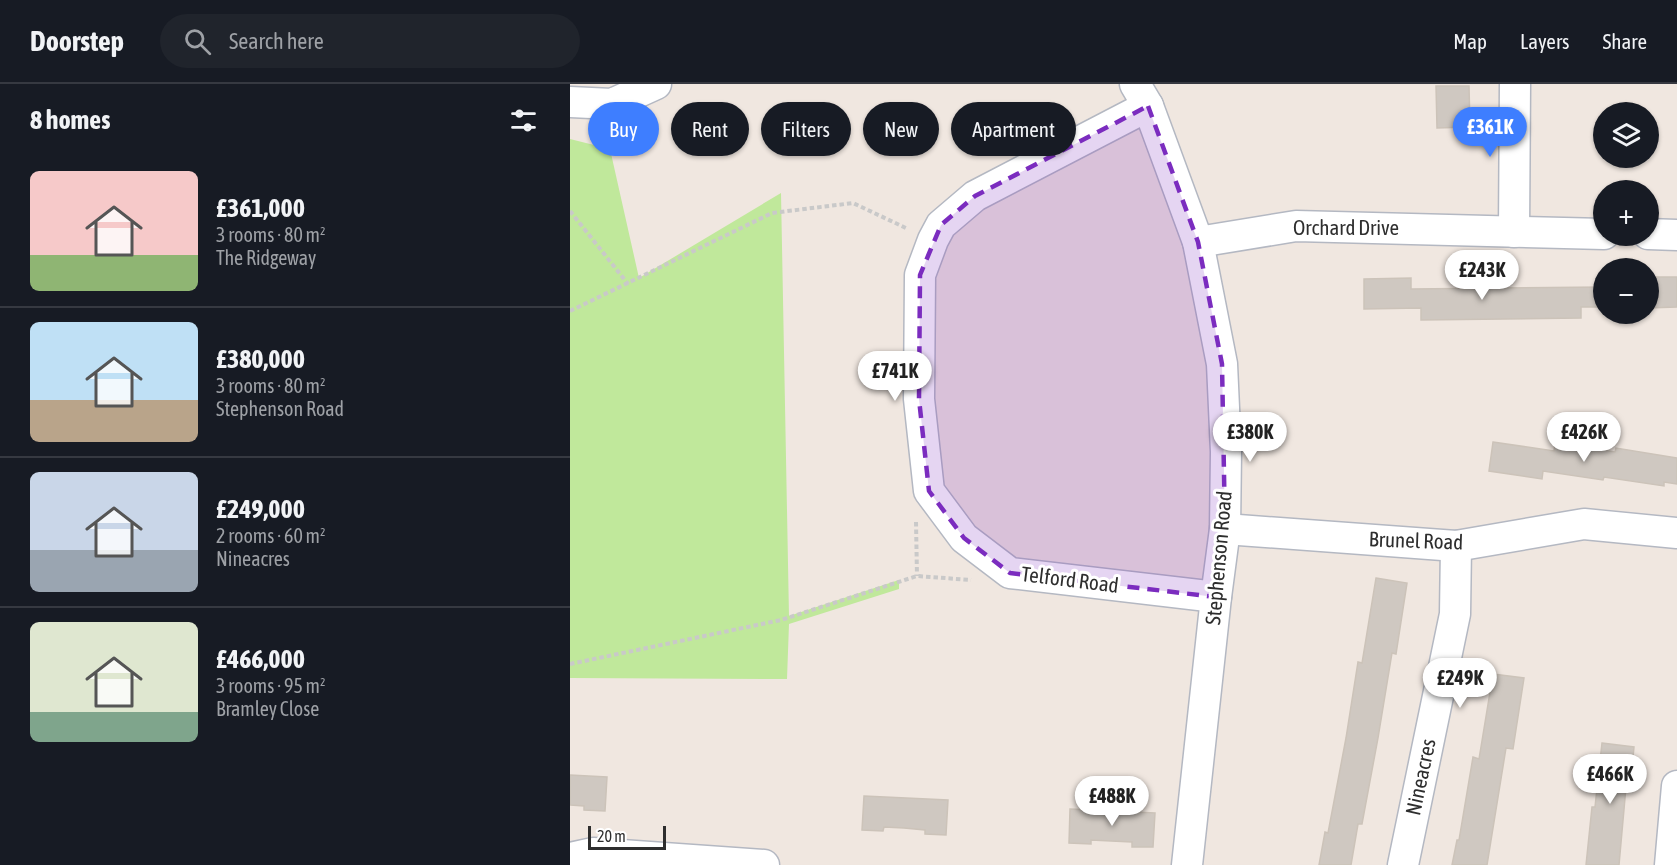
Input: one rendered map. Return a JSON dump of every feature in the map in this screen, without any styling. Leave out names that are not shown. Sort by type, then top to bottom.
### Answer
[{"type":"street","points":[[570,102],[612,104],[656,84]]},
{"type":"street","points":[[1514,232],[1515,84]]},
{"type":"street","points":[[929,491],[919,399],[920,276],[941,225],[975,196],[1141,95]]},
{"type":"street","name":"Stephenson Road","points":[[1141,95],[1198,243],[1222,364],[1226,452],[1225,529],[1187,865]]},
{"type":"street","name":"Orchard Drive","points":[[1198,243],[1296,226],[1593,234]]},
{"type":"street","points":[[1659,234],[1677,235]]},
{"type":"street","name":"Telford Road","points":[[929,491],[964,538],[1010,573],[1216,597]]},
{"type":"street","name":"Brunel Road","points":[[1225,529],[1456,546],[1584,524],[1677,533]]},
{"type":"street","name":"Nineacres","points":[[1403,865],[1455,614],[1456,546]]},
{"type":"street","points":[[1670,865],[1677,786]]},
{"type":"street","points":[[570,858],[593,853],[764,865]]},
{"type":"path","points":[[570,310],[772,213],[853,203],[933,240]]},
{"type":"path","points":[[570,211],[628,284]]},
{"type":"path","points":[[917,576],[916,496],[929,491]]},
{"type":"path","points":[[570,664],[781,620],[917,576],[998,582],[1010,573]]},
{"type":"highlighted area","points":[[1148,106],[1198,242],[1222,364],[1225,529],[1216,597],[1010,573],[964,538],[929,491],[919,399],[920,275],[941,225],[975,196]]},
{"type":"green space","points":[[570,139],[588,144],[588,156],[612,156],[639,278],[781,193],[789,616],[899,580],[899,589],[789,624],[787,679],[570,678]]},
{"type":"building","points":[[1436,86],[1469,86],[1470,127],[1437,128]]},
{"type":"building","points":[[1659,277],[1677,277],[1677,307],[1659,308]]},
{"type":"building","points":[[1411,278],[1411,289],[1593,287],[1593,307],[1581,307],[1581,318],[1421,320],[1421,308],[1364,309],[1364,279]]},
{"type":"building","points":[[1493,442],[1554,451],[1555,443],[1615,452],[1616,448],[1677,458],[1677,484],[1664,482],[1664,486],[1543,471],[1542,479],[1489,471]]},
{"type":"building","points":[[1376,578],[1407,583],[1396,654],[1392,653],[1362,824],[1358,824],[1351,865],[1319,865],[1325,832],[1328,833],[1358,662],[1362,663]]},
{"type":"building","points":[[1493,674],[1524,678],[1513,749],[1506,748],[1487,865],[1452,865],[1457,840],[1459,840],[1473,757],[1479,759]]},
{"type":"building","points":[[1602,743],[1634,747],[1630,787],[1626,787],[1619,865],[1586,865]]},
{"type":"building","points":[[570,775],[607,777],[605,811],[584,810],[584,806],[570,805]]},
{"type":"building","points":[[864,796],[948,800],[946,835],[925,834],[925,830],[904,828],[884,827],[883,831],[862,830]]},
{"type":"building","points":[[1070,809],[1155,813],[1153,847],[1132,847],[1132,842],[1091,840],[1091,844],[1069,843]]}]
